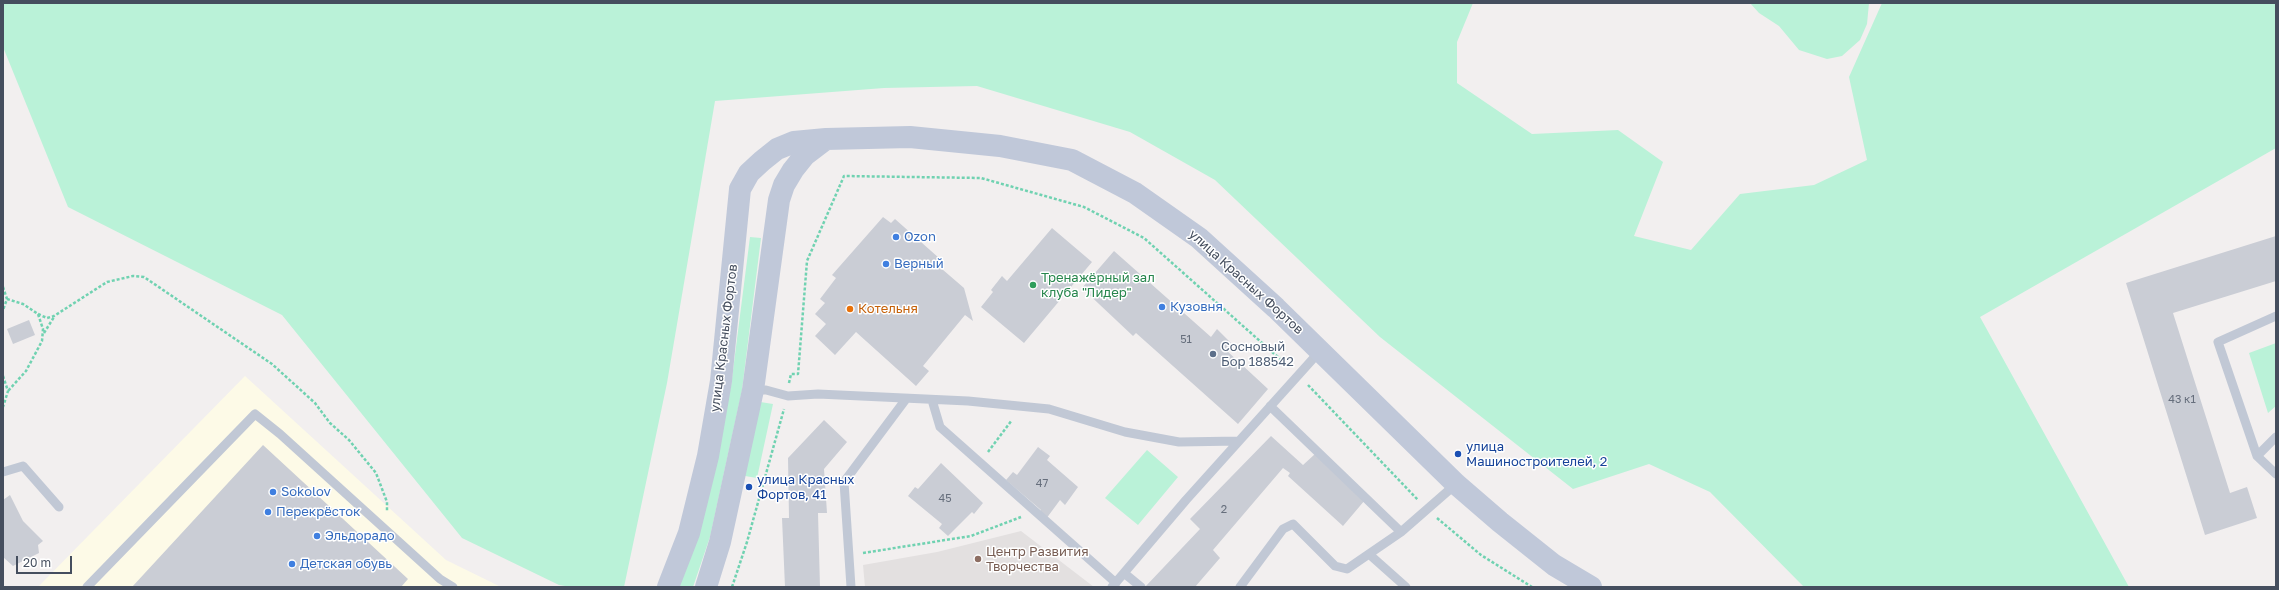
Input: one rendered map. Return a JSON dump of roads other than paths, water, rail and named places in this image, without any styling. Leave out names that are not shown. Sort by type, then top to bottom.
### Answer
[{"type":"street","name":"улица Красных Фортов","points":[[668,587],[689,533],[708,456],[722,374],[740,189],[749,173],[777,149],[794,142],[826,139],[910,137],[1000,146],[1072,160],[1135,193],[1199,238],[1320,350],[1456,484],[1500,522],[1554,565],[1590,587]]},
{"type":"street","points":[[706,587],[720,542],[753,390],[779,200],[784,185],[797,165],[805,155],[826,139]]},
{"type":"lane","points":[[2276,316],[2218,342],[2257,456],[2276,474]]},
{"type":"lane","points":[[932,400],[940,427],[1114,585],[1320,350]]},
{"type":"lane","points":[[753,390],[766,390],[788,396],[818,394],[1022,406],[1049,409],[1125,432],[1179,442],[1239,442]]},
{"type":"lane","points":[[851,587],[844,482],[906,399]]},
{"type":"lane","points":[[1270,406],[1401,532]]},
{"type":"lane","points":[[87,587],[255,414],[280,434],[387,533],[440,579],[453,587]]},
{"type":"lane","points":[[2257,456],[2276,437]]},
{"type":"lane","points":[[3,472],[23,466],[59,507]]},
{"type":"lane","points":[[1240,587],[1283,530],[1293,524],[1335,566],[1347,569],[1370,555],[1401,532],[1456,484]]},
{"type":"lane","points":[[1370,555],[1406,587]]},
{"type":"lane","points":[[1124,573],[1141,587]]},
{"type":"place","name":"Ozon","points":[[896,237]]},
{"type":"place","name":"Верный","points":[[886,264]]},
{"type":"place","name":"Тренажёрный зал клуба \"Лидер\"","points":[[1033,285]]},
{"type":"place","name":"Кузовня","points":[[1162,307]]},
{"type":"place","name":"Котельня","points":[[850,309]]},
{"type":"place","name":"Сосновый Бор 188542","points":[[1213,354]]},
{"type":"place","name":"улица Машиностроителей, 2","points":[[1458,454]]},
{"type":"place","name":"улица Красных Фортов, 41","points":[[749,487]]},
{"type":"place","name":"Sokolov","points":[[273,492]]},
{"type":"place","name":"Перекрёсток","points":[[268,512]]},
{"type":"place","name":"Эльдорадо","points":[[317,536]]},
{"type":"place","name":"Центр Развития Творчества","points":[[978,559]]},
{"type":"place","name":"Детская обувь","points":[[292,564]]}]
